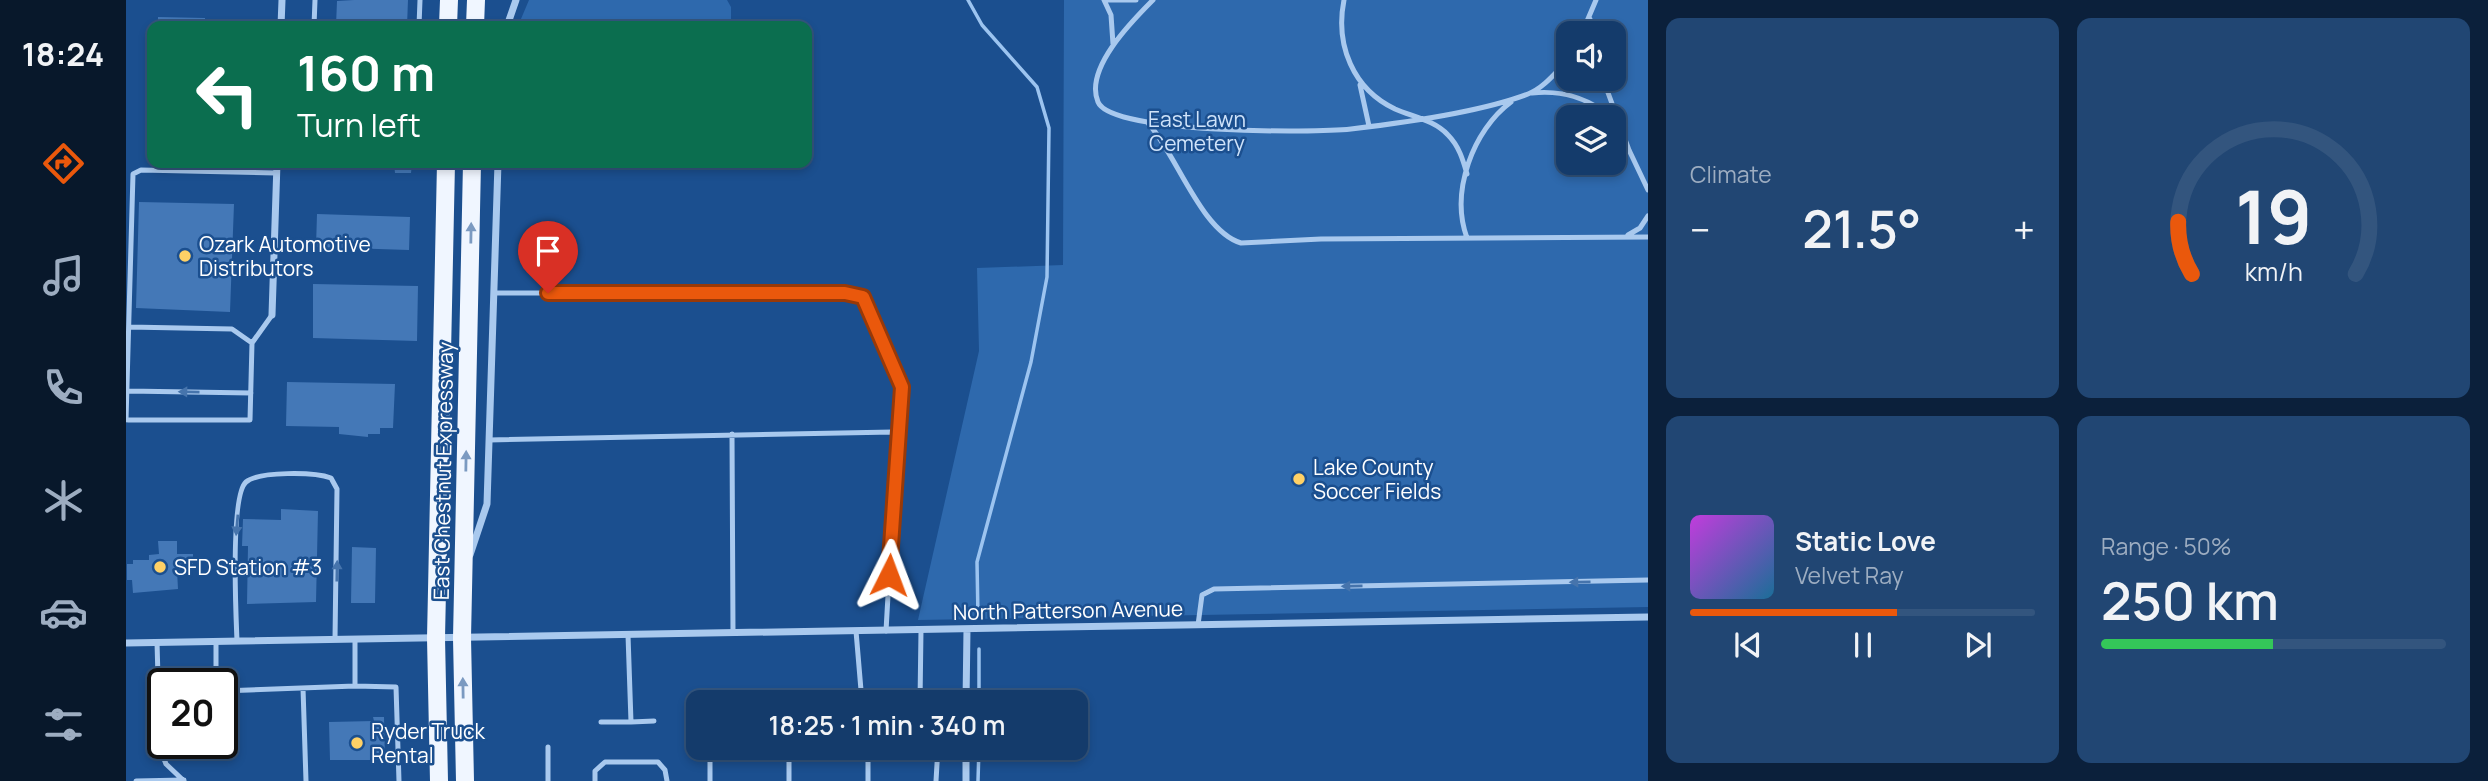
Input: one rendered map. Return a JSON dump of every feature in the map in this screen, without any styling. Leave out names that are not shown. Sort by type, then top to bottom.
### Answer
[{"type":"main road","points":[[448,21],[449,0]]},
{"type":"main road","points":[[475,21],[476,0]]},
{"type":"main road","name":"East Chestnut Expressway","points":[[439,781],[436,638],[446,168]]},
{"type":"main road","name":"East Chestnut Expressway","points":[[465,781],[462,638],[472,168]]},
{"type":"street","points":[[281,21],[282,0]]},
{"type":"street","points":[[510,21],[516,0]]},
{"type":"street","points":[[272,315],[276,168]]},
{"type":"street","points":[[464,572],[487,503],[498,168]]},
{"type":"street","name":"North Patterson Avenue","points":[[126,643],[1648,617]]},
{"type":"street","points":[[966,690],[967,629]]},
{"type":"street","points":[[966,760],[966,781]]},
{"type":"lane","points":[[314,0],[314,21]]},
{"type":"lane","points":[[419,21],[420,0]]},
{"type":"lane","points":[[1113,45],[1111,15],[1106,0],[1136,0]]},
{"type":"lane","points":[[1153,0],[1131,21],[1113,45],[1098,74],[1095,87],[1097,102],[1102,109],[1113,115],[1148,123],[1278,132],[1322,132],[1419,118],[1532,93],[1567,94],[1593,105]]},
{"type":"lane","points":[[1344,0],[1343,43],[1364,92],[1370,126]]},
{"type":"lane","points":[[1588,21],[1596,0]]},
{"type":"lane","points":[[1590,16],[1590,21]]},
{"type":"lane","points":[[1532,93],[1556,71]]},
{"type":"lane","points":[[1356,76],[1377,99],[1447,134],[1456,144],[1467,174]]},
{"type":"lane","points":[[1467,238],[1462,210],[1467,174],[1479,135],[1500,110],[1516,98]]},
{"type":"lane","points":[[1148,123],[1161,138],[1213,224],[1230,240],[1253,244],[1321,239],[1648,237]]},
{"type":"lane","points":[[1626,139],[1648,190]]},
{"type":"lane","points":[[126,172],[276,173]]},
{"type":"lane","points":[[133,174],[127,420],[250,420],[252,343],[272,315]]},
{"type":"lane","points":[[1626,237],[1640,228],[1648,216]]},
{"type":"lane","points":[[494,293],[845,293],[863,297],[902,387],[886,631]]},
{"type":"lane","points":[[129,327],[232,329],[252,343]]},
{"type":"lane","points":[[128,391],[251,393]]},
{"type":"lane","points":[[489,440],[887,430],[897,436]]},
{"type":"lane","points":[[732,434],[733,633]]},
{"type":"lane","points":[[237,641],[236,539],[240,494],[245,482],[258,475],[321,474],[331,478],[337,489],[335,639]]},
{"type":"lane","points":[[1198,625],[1202,595],[1214,589],[1648,580]]},
{"type":"lane","points":[[920,690],[921,630]]},
{"type":"lane","points":[[856,631],[861,690]]},
{"type":"lane","points":[[628,635],[631,722]]},
{"type":"lane","points":[[355,639],[355,686]]},
{"type":"lane","points":[[157,642],[160,749],[166,764],[184,780]]},
{"type":"lane","points":[[216,642],[216,668]]},
{"type":"lane","points":[[238,690],[396,687],[399,781]]},
{"type":"lane","points":[[303,688],[306,781]]},
{"type":"lane","points":[[601,722],[654,721]]},
{"type":"lane","points":[[548,747],[548,781]]},
{"type":"lane","points":[[710,760],[710,781]]},
{"type":"lane","points":[[789,760],[789,781]]},
{"type":"lane","points":[[867,760],[868,781]]},
{"type":"lane","points":[[936,781],[937,760]]},
{"type":"lane","points":[[595,781],[596,771],[605,762],[658,762],[665,770],[667,781]]},
{"type":"lane","points":[[136,781],[184,780]]},
{"type":"green space","points":[[529,0],[727,0],[731,7],[731,21],[520,21]]},
{"type":"green space","name":"Lake County Soccer Fields","points":[[1064,0],[1648,0],[1648,607],[918,620],[979,351],[977,268],[1063,265]]},
{"type":"building","points":[[408,0],[407,21],[336,21],[337,1]]},
{"type":"building","points":[[158,17],[205,18],[205,21],[158,21]]},
{"type":"building","points":[[394,168],[412,168],[411,173],[395,173]]},
{"type":"building","name":"Ozark Automotive Distributors","points":[[139,202],[234,204],[230,312],[136,308]]},
{"type":"building","points":[[317,214],[410,217],[409,250],[316,247]]},
{"type":"building","points":[[313,284],[418,286],[417,341],[313,338]]},
{"type":"building","points":[[287,382],[395,384],[393,428],[380,428],[380,434],[368,434],[368,437],[339,434],[339,427],[286,426]]},
{"type":"building","points":[[281,509],[318,511],[316,602],[247,604],[248,546],[242,546],[243,519],[281,520]]},
{"type":"building","name":"SFD Station #3","points":[[158,541],[177,541],[177,554],[193,554],[193,569],[177,570],[178,589],[133,593],[132,580],[127,580],[127,564],[133,564],[133,560],[149,560],[149,555],[159,554]]},
{"type":"building","points":[[352,547],[376,548],[375,603],[351,603]]},
{"type":"building","name":"Ryder Truck Rental","points":[[373,717],[384,717],[385,760],[330,760],[329,722],[374,721]]},
{"type":"waterway","points":[[968,0],[982,25],[1037,87],[1049,128],[1047,277],[1031,362],[977,562],[978,617]]},
{"type":"waterway","points":[[979,649],[979,690]]},
{"type":"waterway","points":[[978,781],[979,760]]},
{"type":"place","name":"Ozark Automotive Distributors","points":[[185,256]]},
{"type":"place","name":"Lake County Soccer Fields","points":[[1299,479]]},
{"type":"place","name":"SFD Station #3","points":[[160,567]]},
{"type":"place","name":"Ryder Truck Rental","points":[[357,743]]},
{"type":"route","points":[[548,293],[845,293],[863,297],[897,370],[902,387],[889,575]]},
{"type":"park label","name":"East Lawn Cemetery","points":[[1197,131]]}]
